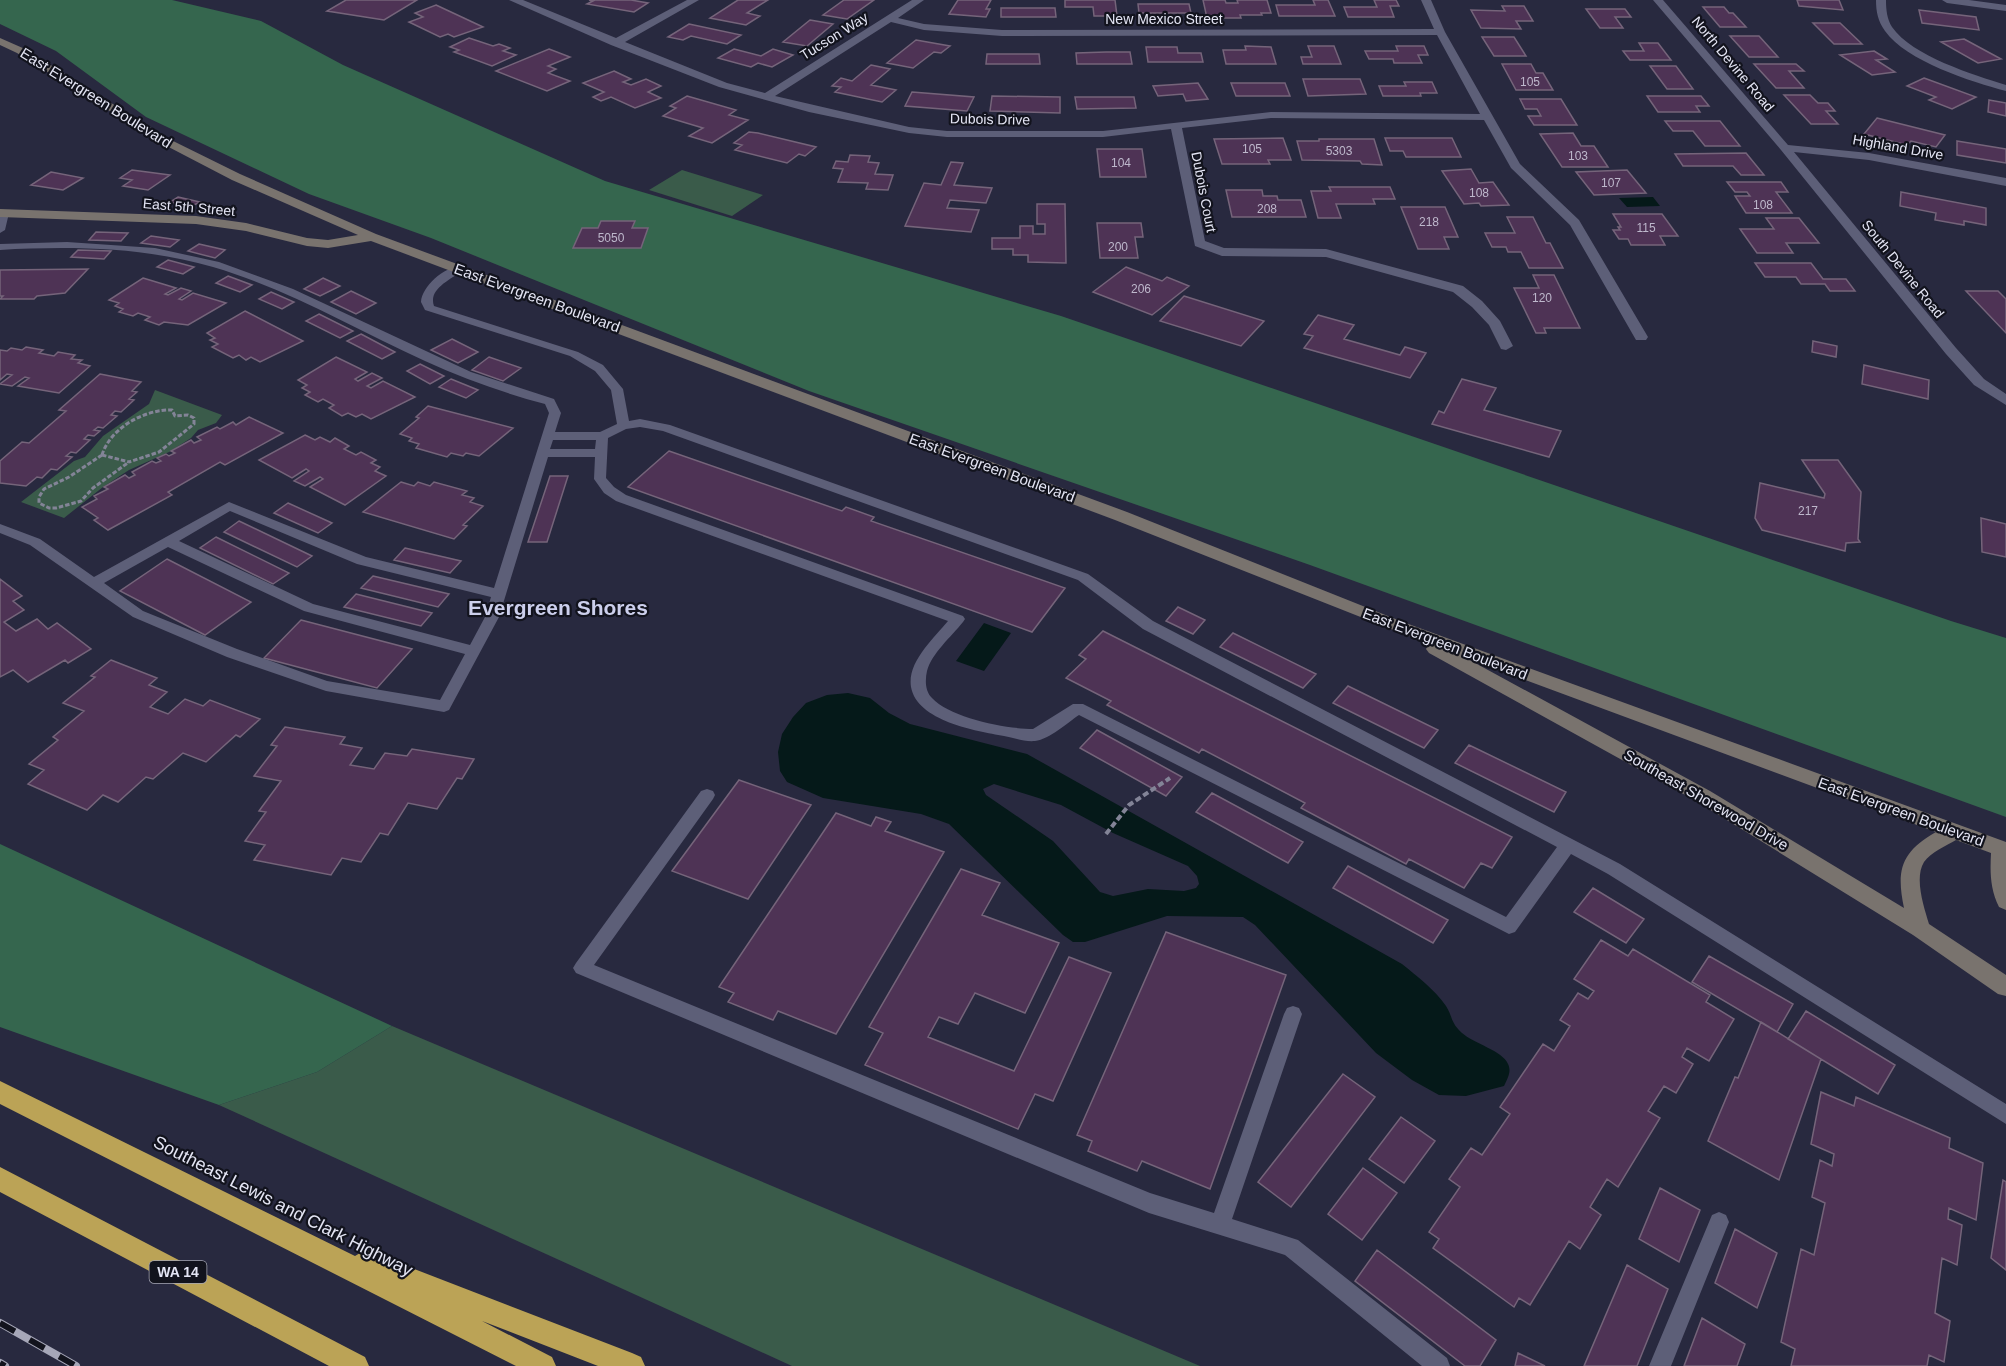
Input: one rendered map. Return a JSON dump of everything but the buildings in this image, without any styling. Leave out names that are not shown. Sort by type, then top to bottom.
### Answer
[{"type":"highway","name":"Southeast Lewis and Clark Highway","points":[[0,1092],[276,1229],[543,1366]]},
{"type":"highway","name":"WA 14","points":[[0,1179],[356,1366]]},
{"type":"highway","points":[[276,1229],[632,1366]]},
{"type":"street","name":"Dubois Drive","points":[[514,0],[723,85],[765,98],[909,130],[947,134],[1103,134],[1271,115],[1486,117]]},
{"type":"street","points":[[615,43],[694,0]]},
{"type":"street","name":"Tucson Way","points":[[765,98],[919,0]]},
{"type":"street","points":[[1426,0],[1440,32],[1515,166],[1575,223],[1641,337]]},
{"type":"street","name":"North Devine Road","points":[[1658,0],[1785,148]]},
{"type":"street","points":[[1881,0],[1883,20],[1896,38],[1961,74],[2006,88]]},
{"type":"street","points":[[1947,0],[2006,8]]},
{"type":"street","name":"New Mexico Street","points":[[890,19],[924,27],[1002,33],[1440,32]]},
{"type":"street","name":"East Evergreen Boulevard","points":[[0,41],[21,51],[163,140],[236,177],[372,237],[1121,516],[1397,626],[2003,849]]},
{"type":"street","name":"Dubois Court","points":[[1176,126],[1199,243],[1222,252],[1326,253],[1423,277],[1458,289],[1477,304],[1495,324],[1506,346]]},
{"type":"street","name":"Highland Drive","points":[[1785,148],[1822,149],[1864,155],[2006,182]]},
{"type":"street","name":"South Devine Road","points":[[1785,148],[1951,351],[1979,382],[2006,401]]},
{"type":"street","name":"East 5th Street","points":[[1,213],[196,220],[246,227],[307,242],[328,244],[372,237]]},
{"type":"street","name":"Southeast Shorewood Drive","points":[[1397,626],[1459,664],[1703,796],[1920,929],[2006,987]]},
{"type":"street","points":[[1920,929],[1914,913],[1911,891],[1912,863],[1922,853],[1954,831]]},
{"type":"street","points":[[2003,849],[2000,879],[2006,901]]},
{"type":"lane","points":[[0,230],[1,213]]},
{"type":"lane","points":[[0,528],[35,542],[138,614],[231,653],[326,686],[444,706],[492,617],[555,412],[550,402],[467,375],[317,304],[245,274],[179,255],[111,246],[2,247]]},
{"type":"lane","points":[[458,269],[430,289],[425,302],[429,308],[574,354],[599,368],[617,389],[623,426]]},
{"type":"lane","points":[[548,436],[602,436],[623,426],[640,423],[666,428],[1083,577],[1148,626],[1569,844],[1633,881],[2006,1115]]},
{"type":"lane","points":[[602,436],[600,479],[609,490],[621,498],[958,619],[927,657],[920,673],[918,686],[923,699],[933,709],[952,718],[1026,735],[1036,735],[1078,708],[1509,927],[1569,844]]},
{"type":"lane","points":[[544,453],[600,453]]},
{"type":"lane","points":[[93,583],[229,506],[362,561],[498,594]]},
{"type":"lane","points":[[168,541],[309,608],[474,651]]},
{"type":"lane","points":[[707,795],[582,968],[1149,1203],[1291,1247],[1438,1366]]},
{"type":"lane","points":[[1220,1225],[1293,1014]]},
{"type":"lane","points":[[1660,1366],[1719,1222]]},
{"type":"path","points":[[167,408],[172,410],[175,416],[188,415],[194,418],[194,424],[172,443],[159,452],[129,462],[73,504],[49,508],[39,503],[39,494],[43,489],[68,478],[102,454],[102,449],[108,440],[120,429],[156,410],[167,408]]},
{"type":"path","points":[[102,454],[129,462]]},
{"type":"path","points":[[1106,834],[1129,805],[1190,765]]},
{"type":"green space","points":[[0,0],[172,0],[261,21],[343,65],[605,181],[1061,316],[2006,638],[2006,817],[1310,565],[809,391],[431,238],[309,194],[146,117],[56,51],[0,24]]},
{"type":"green space","points":[[682,170],[763,195],[732,216],[649,190]]},
{"type":"green space","points":[[155,390],[222,415],[216,423],[198,430],[191,438],[169,452],[129,470],[64,518],[21,502],[74,461],[85,457],[103,436],[149,404]]},
{"type":"green space","points":[[0,844],[392,1026],[317,1072],[219,1105],[0,1027]]},
{"type":"green space","points":[[392,1026],[1200,1366],[792,1366],[219,1105],[317,1072]]},
{"type":"shaded area","points":[[1653,197],[1660,206],[1627,207],[1619,198]]},
{"type":"shaded area","points":[[984,623],[1011,633],[984,671],[956,661]]},
{"type":"shaded area","points":[[848,693],[870,698],[889,713],[910,724],[1027,754],[1402,964],[1441,1000],[1455,1026],[1462,1033],[1505,1059],[1509,1075],[1504,1086],[1466,1096],[1439,1095],[1412,1080],[1376,1053],[1255,925],[1243,917],[1167,916],[1085,942],[1073,942],[1063,935],[949,824],[921,814],[823,798],[787,782],[780,771],[778,752],[782,734],[806,703],[827,695]],"holes":[[[994,784],[1061,805],[1113,833],[1188,866],[1197,876],[1199,884],[1196,888],[1184,891],[1148,889],[1113,896],[1100,892],[1053,841],[986,795],[983,789]]]},
{"type":"railway","points":[[0,1323],[76,1366]]},
{"type":"railway","points":[[0,1363],[5,1366]]},
{"type":"district","name":"Evergreen Shores","points":[[558,608]]}]
